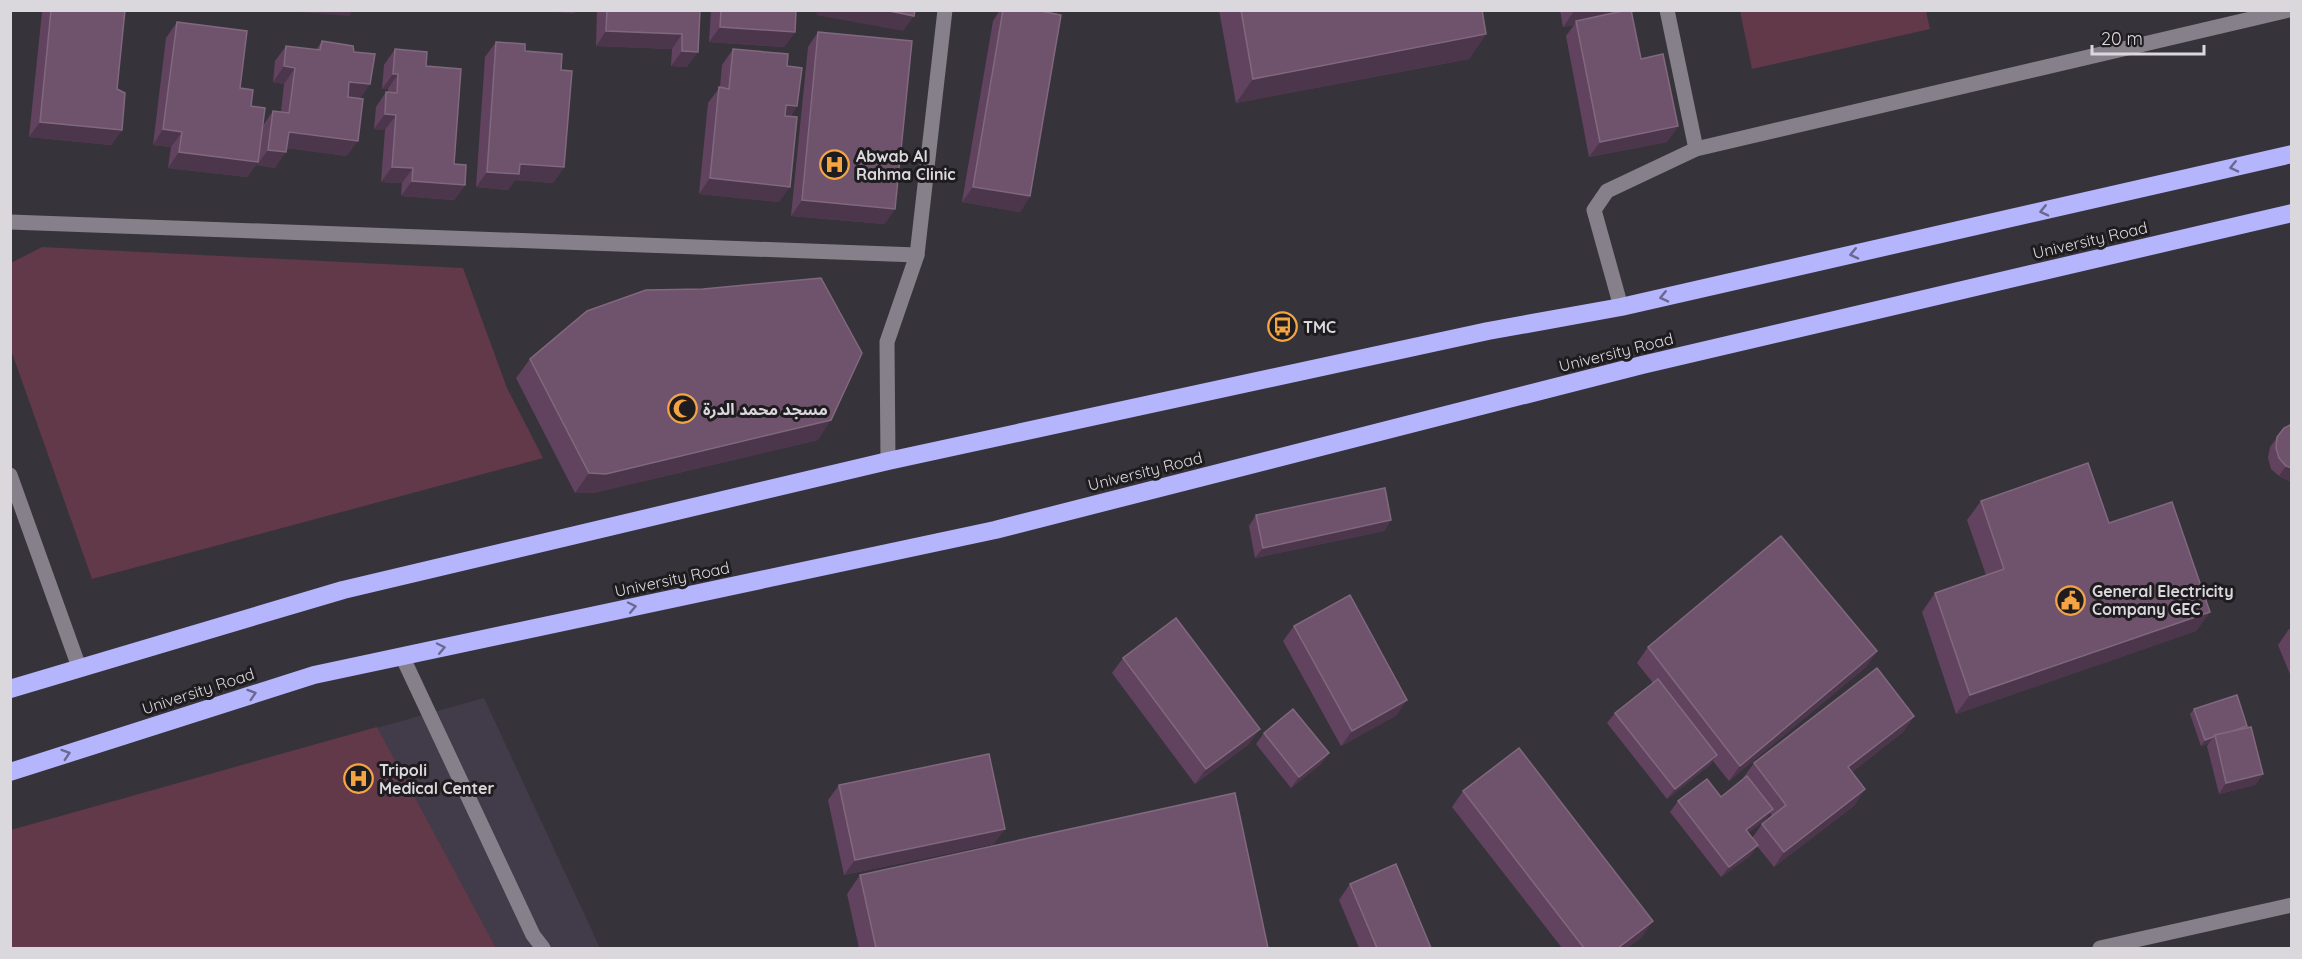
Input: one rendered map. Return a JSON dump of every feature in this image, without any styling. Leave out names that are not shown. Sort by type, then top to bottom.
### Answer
[{"type":"highway","points":[[10,689],[343,590],[888,460],[1476,334],[1621,307],[2292,154]]},
{"type":"highway","name":"University Road","points":[[10,772],[314,675],[995,530],[1642,365],[2292,213]]},
{"type":"street","points":[[888,460],[887,342],[917,255],[945,10]]},
{"type":"street","points":[[1667,10],[1696,149]]},
{"type":"street","points":[[1621,307],[1594,210],[1607,190],[1696,149],[2289,10]]},
{"type":"street","points":[[10,222],[917,255]]},
{"type":"street","points":[[10,474],[80,667]]},
{"type":"street","points":[[402,656],[534,942],[543,948]]},
{"type":"street","points":[[2100,948],[2292,905]]},
{"type":"shaded area","points":[[1740,11],[1926,11],[1930,29],[1752,69]]},
{"type":"shaded area","points":[[42,247],[463,268],[507,388],[543,458],[92,579],[11,350],[11,263]]},
{"type":"shaded area","name":"Tripoli Medical Center","points":[[484,698],[600,948],[11,948],[11,830]]},
{"type":"shaded area","name":"Tripoli Medical Center","points":[[377,727],[496,948],[11,948],[11,830]]},
{"type":"building","points":[[51,10],[125,10],[117,89],[125,93],[122,130],[40,122]]},
{"type":"building","points":[[607,10],[700,10],[698,52],[682,51],[682,34],[606,31]]},
{"type":"building","points":[[721,10],[796,10],[795,32],[720,27]]},
{"type":"building","points":[[885,10],[915,10],[914,16]]},
{"type":"building","points":[[1003,10],[1036,10],[1061,15],[1030,196],[973,187]]},
{"type":"building","points":[[1241,10],[1482,10],[1486,34],[1253,79]]},
{"type":"building","points":[[1631,10],[1641,59],[1663,54],[1678,126],[1600,142],[1576,21]]},
{"type":"building","points":[[177,22],[247,31],[240,88],[253,90],[251,106],[265,108],[258,162],[179,152],[182,132],[163,129]]},
{"type":"building","points":[[818,32],[912,41],[895,209],[802,200]]},
{"type":"building","points":[[322,41],[353,46],[354,52],[375,54],[370,84],[349,82],[348,97],[363,99],[358,141],[289,132],[286,152],[268,150],[273,111],[289,113],[295,68],[284,66],[286,46],[320,50]]},
{"type":"building","points":[[496,42],[525,44],[525,51],[562,54],[561,70],[572,71],[564,167],[520,164],[519,174],[487,172]]},
{"type":"building","points":[[395,49],[427,52],[426,66],[461,69],[454,164],[466,165],[465,185],[412,181],[413,168],[392,167],[396,115],[385,114],[386,92],[397,93],[398,74],[393,74]]},
{"type":"building","points":[[733,49],[788,54],[787,66],[802,68],[797,106],[786,105],[785,116],[797,117],[790,187],[710,178],[719,87],[729,89]]},
{"type":"building","name":"مسجد محمد الدرة","points":[[821,278],[862,353],[831,420],[606,474],[589,473],[530,359],[587,311],[646,290],[703,289]]},
{"type":"building","points":[[2292,424],[2292,468],[2286,466],[2279,458],[2276,448],[2277,437],[2284,428]]},
{"type":"building","name":"General Electricity Company GEC","points":[[2088,463],[2109,523],[2172,502],[2210,612],[1970,695],[1935,593],[2004,569],[1981,501]]},
{"type":"building","points":[[1385,488],[1391,520],[1263,548],[1256,515]]},
{"type":"building","points":[[1781,536],[1877,651],[1740,766],[1648,647]]},
{"type":"building","points":[[1350,595],[1407,700],[1352,731],[1294,626]]},
{"type":"building","points":[[1176,618],[1260,729],[1206,769],[1123,658]]},
{"type":"building","points":[[1877,668],[1914,716],[1848,767],[1865,789],[1784,852],[1762,824],[1786,805],[1754,763]]},
{"type":"building","points":[[1658,679],[1717,755],[1675,789],[1615,713]]},
{"type":"building","points":[[2237,695],[2247,726],[2205,740],[2194,709]]},
{"type":"building","points":[[1293,709],[1329,753],[1299,777],[1264,733]]},
{"type":"building","points":[[2251,727],[2263,774],[2226,783],[2215,735]]},
{"type":"building","points":[[1519,748],[1653,921],[1618,948],[1584,948],[1463,791]]},
{"type":"building","points":[[989,754],[1005,829],[855,860],[839,785]]},
{"type":"building","points":[[1747,776],[1773,809],[1746,830],[1758,845],[1729,867],[1678,801],[1707,779],[1721,797]]},
{"type":"building","points":[[1235,793],[1268,948],[876,948],[860,875]]},
{"type":"building","points":[[1396,864],[1431,948],[1377,948],[1350,884]]},
{"type":"place","name":"Abwab Al Rahma Clinic","points":[[835,165]]},
{"type":"place","name":"TMC","points":[[1282,327]]},
{"type":"place","name":"مسجد محمد الدرة","points":[[682,409]]},
{"type":"place","name":"General Electricity Company GEC","points":[[2071,600]]},
{"type":"place","name":"Tripoli Medical Center","points":[[358,779]]}]
